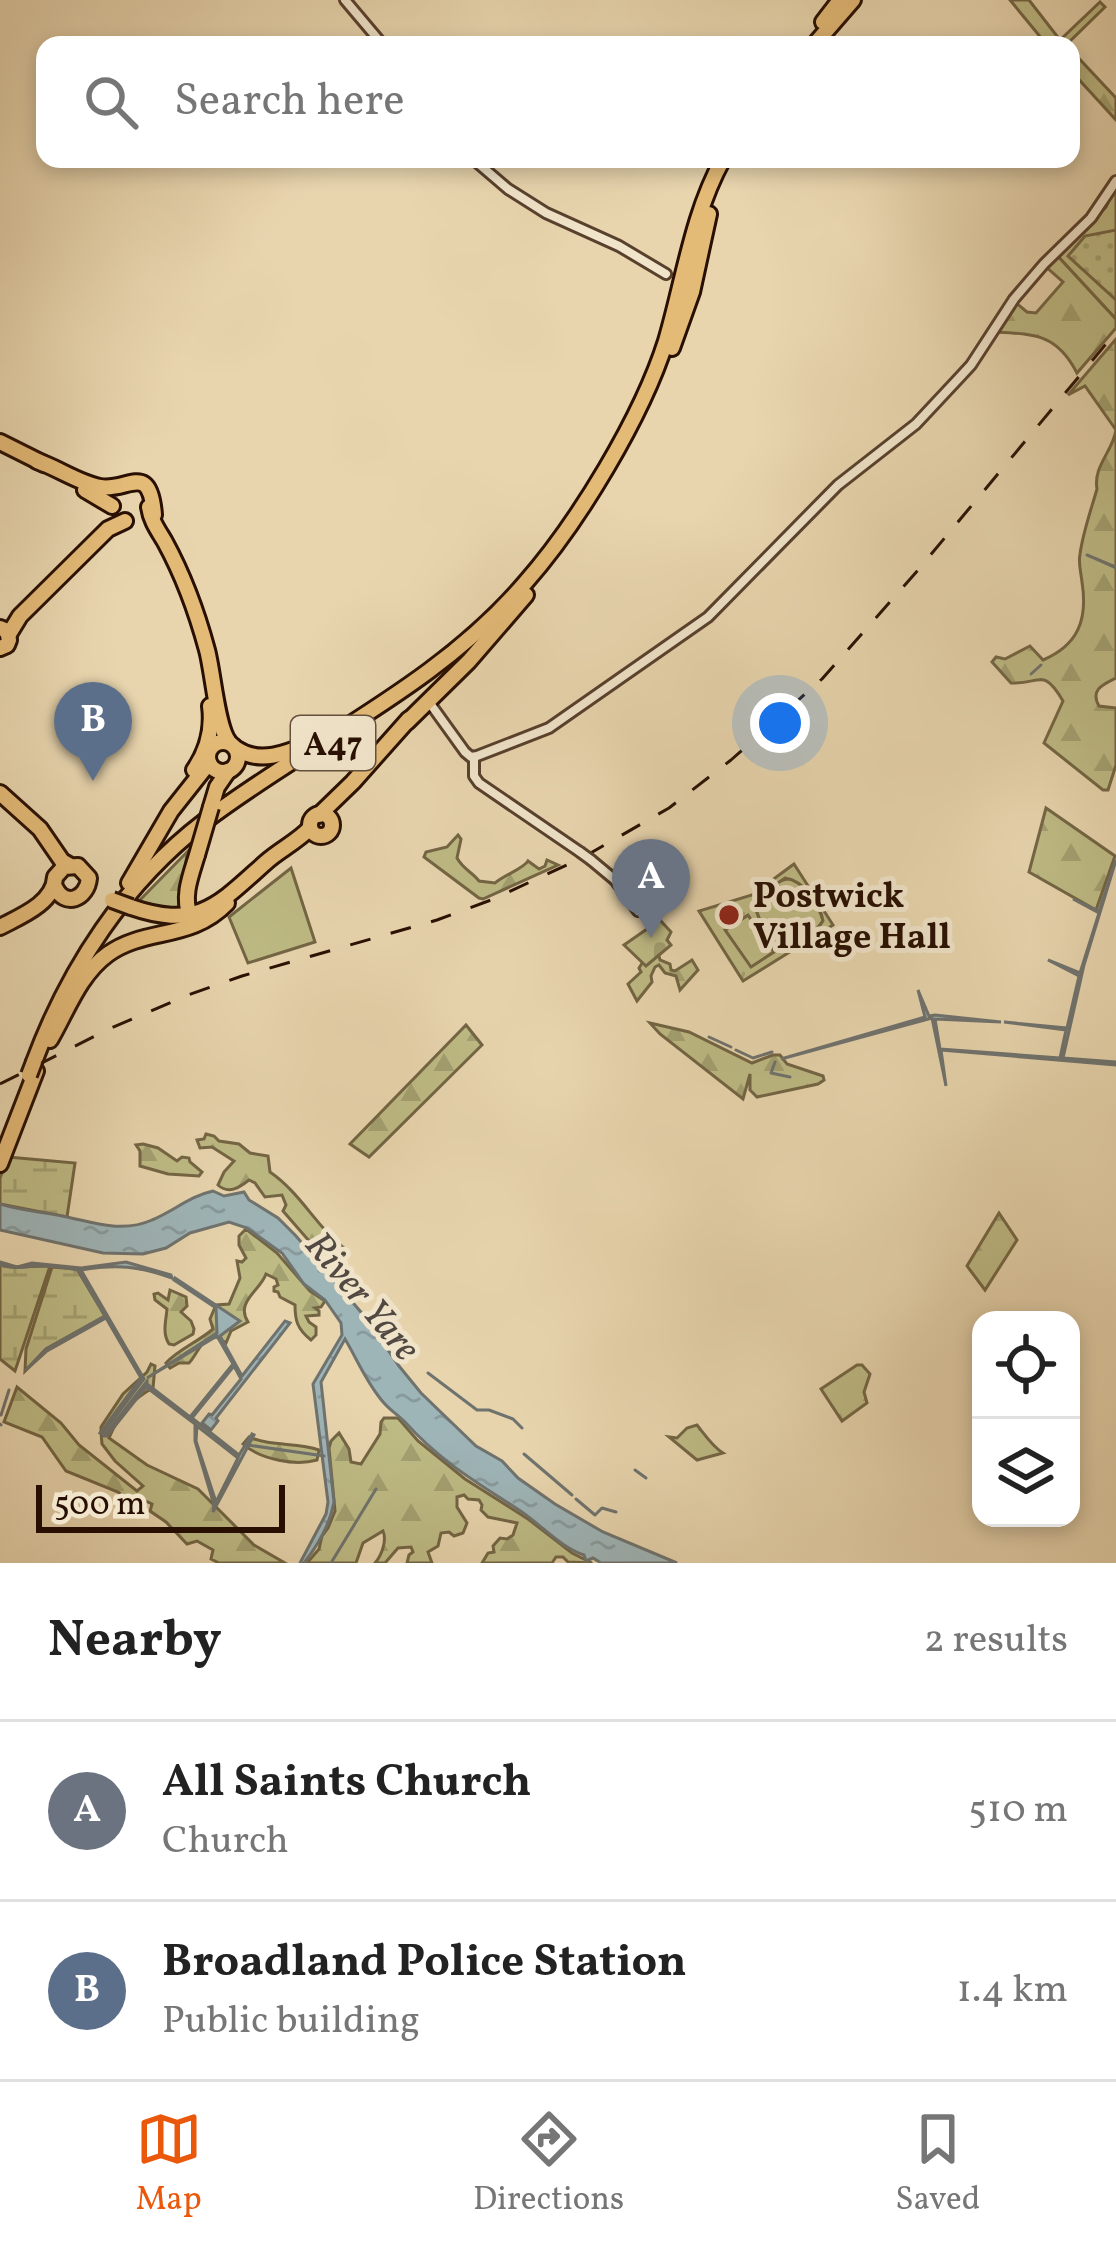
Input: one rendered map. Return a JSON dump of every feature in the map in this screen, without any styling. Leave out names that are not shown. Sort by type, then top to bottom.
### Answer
[{"type":"highway","points":[[816,36],[840,0]]},
{"type":"highway","points":[[819,36],[853,0]]},
{"type":"highway","name":"A47","points":[[666,274],[676,274],[681,268],[704,201],[722,168]]},
{"type":"highway","name":"A47","points":[[431,707],[505,621],[572,532],[645,406],[692,292],[711,203],[724,168]]},
{"type":"highway","name":"A47","points":[[70,980],[124,899],[185,838],[446,660],[527,582],[556,545],[641,400],[666,340],[692,239]]},
{"type":"highway","points":[[666,274],[679,291]]},
{"type":"highway","points":[[0,445],[98,487],[131,482],[143,485],[152,496],[154,515],[200,629],[226,746]]},
{"type":"highway","points":[[0,445],[106,500],[152,530],[193,625],[217,728],[237,763],[218,768]]},
{"type":"highway","points":[[37,461],[100,491],[140,487],[165,542]]},
{"type":"highway","points":[[118,490],[122,514]]},
{"type":"highway","points":[[0,649],[8,643],[3,630],[122,514],[149,507]]},
{"type":"highway","points":[[68,568],[114,528],[136,526],[148,532],[171,570]]},
{"type":"highway","name":"A47","points":[[38,1062],[94,951],[172,858],[238,806],[454,661],[540,575]]},
{"type":"highway","name":"A47","points":[[149,851],[165,815],[202,759],[212,721],[205,665]]},
{"type":"highway","name":"A47","points":[[226,746],[255,758],[289,751],[401,692]]},
{"type":"highway","points":[[87,887],[155,920],[188,919],[219,905],[318,824],[422,703],[431,707]]},
{"type":"highway","points":[[188,919],[188,881],[215,793],[218,768],[208,753],[226,746]]},
{"type":"highway","name":"A47","points":[[0,1148],[91,938],[171,811],[218,768]]},
{"type":"highway","points":[[0,797],[33,822],[62,861],[82,868],[87,887]]},
{"type":"highway","points":[[0,797],[48,848],[59,888],[75,899],[87,887]]},
{"type":"highway","points":[[188,919],[195,860]]},
{"type":"highway","points":[[26,920],[59,888],[61,869],[69,865]]},
{"type":"highway","points":[[0,930],[59,888]]},
{"type":"highway","points":[[193,889],[202,904],[219,905]]},
{"type":"highway","points":[[0,930],[55,903],[105,898]]},
{"type":"highway","points":[[155,920],[188,919]]},
{"type":"highway","name":"A47","points":[[38,1062],[98,962],[155,920]]},
{"type":"highway","name":"A47","points":[[0,1164],[23,1096]]},
{"type":"street","points":[[345,0],[375,36]]},
{"type":"street","points":[[484,168],[546,213],[619,246],[666,274]]},
{"type":"street","points":[[470,754],[548,728],[697,626],[838,485],[916,424],[971,365],[1014,299],[1091,218],[1116,181]]},
{"type":"street","points":[[431,707],[470,754],[479,783],[616,880],[638,911]]},
{"type":"green space","points":[[1010,0],[1029,0],[1057,36],[1040,36]]},
{"type":"green space","points":[[1100,2],[1105,7],[1075,36],[1064,36]]},
{"type":"green space","points":[[1080,60],[1116,98],[1116,120],[1080,81]]},
{"type":"green space","points":[[1116,184],[1116,319],[1056,254],[1106,207]]},
{"type":"green space","points":[[1116,230],[1116,300],[1068,256],[1085,236]]},
{"type":"green space","points":[[1056,254],[1116,319],[1116,328],[1077,373],[1053,343],[995,332],[1015,302],[1036,313],[1063,282],[1045,266]]},
{"type":"green space","points":[[1116,339],[1116,430],[1085,386],[1068,395]]},
{"type":"green space","points":[[1116,430],[1116,678],[1096,696],[1099,706],[1116,708],[1116,765],[1108,790],[1103,790],[1044,743],[1063,701],[1051,684],[1041,680],[1011,683],[992,662],[1030,646],[1043,660],[1065,647],[1078,630],[1083,608],[1081,546],[1098,473]]},
{"type":"green space","points":[[1046,808],[1115,856],[1096,910],[1029,872]]},
{"type":"green space","points":[[458,835],[457,858],[479,881],[495,883],[528,861],[539,869],[547,860],[558,865],[479,898],[424,857],[426,852],[447,847]]},
{"type":"green space","points":[[187,852],[181,911],[138,902]]},
{"type":"green space","points":[[794,864],[833,925],[743,981],[699,911],[752,895]],"holes":[[[785,878],[810,894],[823,921],[804,941],[794,944],[776,941],[768,934],[756,910],[766,891]],[[748,915],[774,952],[751,967],[725,930]]]},
{"type":"green space","points":[[291,868],[315,942],[248,963],[229,917]]},
{"type":"green space","points":[[794,868],[823,921],[804,940],[785,944],[769,934],[756,910],[771,887],[796,879],[790,871]]},
{"type":"green space","points":[[748,915],[774,952],[751,968],[725,930]]},
{"type":"green space","points":[[660,920],[671,932],[667,940],[671,945],[646,966],[624,945]]},
{"type":"green space","points":[[658,952],[671,970],[692,960],[698,970],[680,990],[676,976],[655,967],[652,982],[637,1001],[628,984],[641,972],[644,960]]},
{"type":"green space","points":[[650,1023],[689,1032],[752,1063],[780,1055],[787,1064],[824,1080],[757,1097],[750,1090],[750,1074],[743,1099]]},
{"type":"green space","points":[[466,1025],[482,1045],[369,1157],[350,1144]]},
{"type":"green space","points":[[206,1134],[268,1156],[270,1172],[348,1251],[338,1267],[330,1265],[283,1211],[282,1195],[265,1197],[249,1180],[230,1190],[218,1185],[234,1161],[212,1147],[200,1148],[197,1140]]},
{"type":"green space","points":[[136,1145],[177,1161],[189,1158],[202,1172],[199,1176],[168,1174],[140,1166]]},
{"type":"green space","points":[[8,1157],[75,1163],[67,1217],[0,1204],[0,1178]]},
{"type":"green space","points":[[999,1213],[1017,1240],[985,1290],[967,1266]]},
{"type":"green space","points":[[246,1229],[325,1301],[315,1308],[319,1315],[306,1316],[316,1327],[316,1335],[311,1340],[303,1332],[295,1305],[274,1291],[276,1279],[266,1274],[244,1308],[248,1322],[231,1331],[226,1343],[211,1339],[189,1363],[170,1368],[166,1363],[171,1358],[213,1329],[210,1319],[216,1305],[229,1304],[240,1278],[237,1261],[246,1258],[239,1236]]},
{"type":"green space","points":[[0,1265],[50,1266],[15,1371],[0,1359]]},
{"type":"green space","points":[[52,1267],[77,1269],[105,1316],[46,1349],[25,1371],[26,1349]]},
{"type":"green space","points":[[170,1290],[186,1297],[187,1306],[181,1312],[194,1329],[174,1345],[166,1336],[167,1309],[154,1294],[168,1300]]},
{"type":"green space","points":[[151,1364],[155,1366],[153,1388],[126,1409],[109,1438],[147,1465],[198,1489],[254,1545],[285,1563],[211,1559],[213,1550],[197,1541],[187,1544],[150,1511],[152,1504],[137,1497],[135,1503],[66,1471],[42,1437],[4,1422],[17,1387],[137,1491],[143,1486],[102,1444],[101,1427]]},
{"type":"green space","points":[[857,1365],[870,1374],[864,1392],[867,1403],[842,1421],[821,1389]]},
{"type":"green space","points":[[384,1418],[398,1418],[465,1479],[592,1563],[556,1557],[552,1563],[482,1563],[500,1538],[513,1535],[517,1523],[488,1517],[479,1500],[464,1495],[457,1497],[467,1523],[463,1533],[441,1533],[438,1546],[428,1552],[432,1563],[407,1563],[411,1547],[398,1548],[385,1563],[375,1563],[383,1547],[383,1531],[363,1543],[356,1563],[307,1563],[319,1549],[335,1511],[331,1441],[339,1433],[351,1462],[361,1464]]},
{"type":"green space","points":[[697,1425],[723,1453],[697,1460],[669,1437],[677,1438]]},
{"type":"green space","points":[[249,1437],[319,1450],[317,1460],[269,1458],[243,1444]]},
{"type":"water","points":[[1116,860],[1084,965],[1063,1058],[1116,1065],[941,1050],[946,1086],[932,1018],[781,1059],[925,1017],[918,990],[929,1016],[1001,1022],[935,1019],[940,1049],[1060,1058],[1066,1030],[1004,1022],[1067,1028],[1079,976],[1048,960],[1080,973],[1099,913],[1073,899],[1099,911]]},
{"type":"water","points":[[213,1191],[224,1196],[244,1192],[278,1218],[366,1318],[421,1393],[476,1446],[555,1504],[603,1532],[677,1563],[586,1561],[584,1555],[431,1448],[378,1396],[345,1339],[321,1382],[334,1502],[319,1542],[300,1563],[328,1502],[313,1384],[342,1335],[341,1323],[325,1300],[304,1284],[282,1253],[247,1228],[229,1222],[143,1254],[103,1253],[0,1230],[0,1204],[130,1226]]},
{"type":"water","points":[[126,1262],[171,1275],[127,1267],[81,1270],[144,1379],[102,1434],[141,1378],[106,1318],[47,1351],[25,1371],[46,1349],[105,1316],[78,1270],[18,1267],[32,1263],[81,1268]]},
{"type":"water","points":[[174,1280],[240,1321],[220,1336],[242,1376],[285,1321],[290,1323],[211,1430],[202,1423],[241,1379],[234,1366],[192,1418],[239,1455],[254,1435],[213,1512],[195,1441],[195,1424],[146,1387],[104,1436],[147,1381],[190,1417],[233,1364],[217,1336],[147,1378],[217,1333],[216,1308]],"holes":[[[197,1426],[238,1458],[216,1502],[196,1441]]]},
{"type":"waterway","points":[[1116,567],[1087,555],[1116,568]]},
{"type":"waterway","points":[[1031,674],[1041,665]]},
{"type":"waterway","points":[[709,1037],[731,1047]]},
{"type":"waterway","points":[[736,1050],[753,1058],[772,1052]]},
{"type":"waterway","points":[[775,1062],[771,1073],[790,1077]]},
{"type":"waterway","points":[[428,1373],[477,1410],[513,1419],[522,1428]]},
{"type":"waterway","points":[[1,1415],[9,1390]]},
{"type":"waterway","points":[[248,1445],[324,1456]]},
{"type":"waterway","points":[[524,1454],[572,1495]]},
{"type":"waterway","points":[[635,1470],[646,1478]]},
{"type":"waterway","points":[[331,1563],[376,1489]]},
{"type":"waterway","points":[[576,1499],[595,1515],[602,1508],[616,1512]]},
{"type":"railway","points":[[0,1084],[188,995],[491,900],[582,858],[669,808],[822,679],[1116,332]]},
{"type":"place","name":"Broadland Police Station","points":[[93,781]]},
{"type":"place","name":"Postwick Village Hall","points":[[729,915]]},
{"type":"place","name":"All Saints Church","points":[[651,938]]},
{"type":"water label","name":"River Yare","points":[[364,1295]]}]
